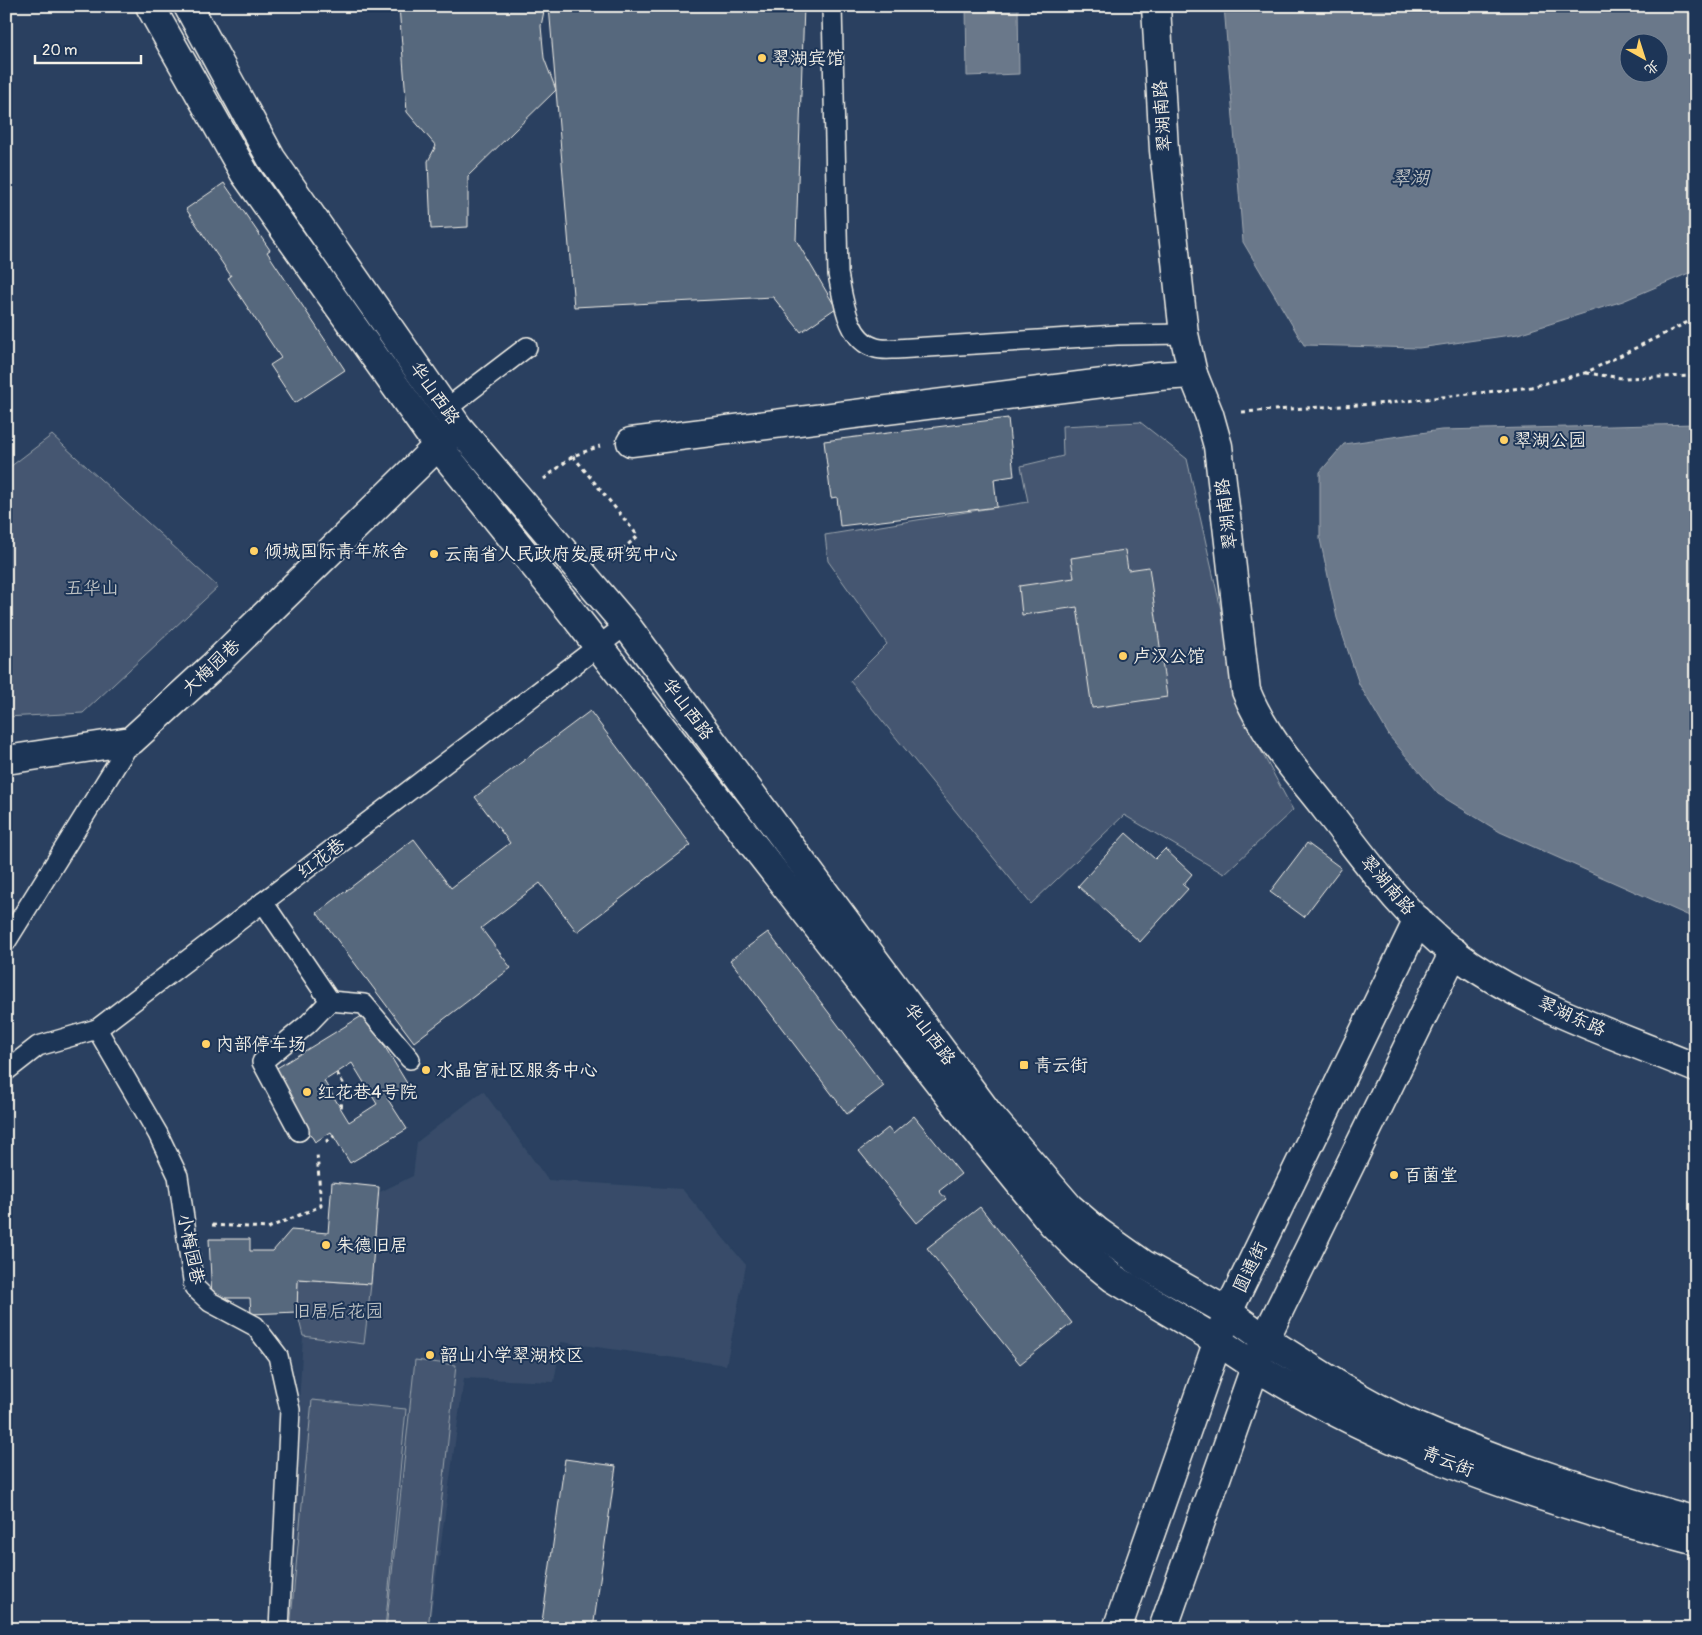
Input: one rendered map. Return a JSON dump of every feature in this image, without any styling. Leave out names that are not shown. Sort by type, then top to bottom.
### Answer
[{"type":"main road","name":"华山西路","points":[[150,6],[245,174],[438,446],[598,646],[967,1119],[1052,1223],[1081,1252],[1113,1278],[1218,1342]]},
{"type":"main road","name":"华山西路","points":[[188,6],[271,158],[452,418],[626,625],[988,1113],[1069,1207],[1098,1232],[1143,1264],[1228,1312],[1265,1340]]},
{"type":"main road","name":"翠湖南路","points":[[1156,6],[1164,150],[1184,334],[1193,374],[1209,414],[1218,446],[1246,691],[1255,715],[1274,742],[1390,890],[1418,920],[1454,952]]},
{"type":"main road","points":[[631,442],[1159,376],[1193,374]]},
{"type":"main road","name":"大梅园巷","points":[[131,741],[212,667],[438,446],[452,418]]},
{"type":"main road","points":[[9,764],[131,741]]},
{"type":"main road","name":"圆通街","points":[[1117,1629],[1228,1312],[1418,920]]},
{"type":"main road","points":[[1163,1629],[1265,1340],[1454,952]]},
{"type":"main road","name":"翠湖东路","points":[[1454,952],[1499,982],[1562,1013],[1696,1068]]},
{"type":"main road","name":"青云街","points":[[1265,1340],[1343,1388],[1405,1421],[1530,1472],[1696,1521]]},
{"type":"main road","name":"青云街","points":[[1218,1342],[1255,1368],[1398,1441],[1523,1491],[1696,1541]]},
{"type":"lane","points":[[832,6],[838,274],[844,304],[853,328],[862,339],[875,348],[896,349],[1117,335],[1184,334]]},
{"type":"lane","points":[[452,418],[527,347]]},
{"type":"lane","name":"红花巷","points":[[6,1071],[38,1046],[97,1029],[626,625]]},
{"type":"lane","name":"大梅园巷","points":[[6,942],[131,741]]},
{"type":"lane","points":[[263,902],[330,1001]]},
{"type":"lane","points":[[330,1001],[364,1004],[410,1059]]},
{"type":"lane","points":[[300,1131],[262,1062],[308,1024],[330,1001]]},
{"type":"lane","name":"小梅园巷","points":[[97,1029],[158,1134],[178,1176],[194,1287],[210,1302],[255,1326],[278,1356],[290,1410],[279,1629]]},
{"type":"path","points":[[1209,414],[1389,403],[1531,388],[1585,373],[1696,318]]},
{"type":"path","points":[[1585,373],[1622,378],[1696,376]]},
{"type":"path","points":[[573,456],[638,536]]},
{"type":"path","points":[[337,1073],[343,1084],[341,1110]]},
{"type":"path","points":[[184,1223],[268,1228],[321,1206],[316,1148]]},
{"type":"shaded area","name":"韶山小学翠湖校区","points":[[483,1091],[548,1180],[682,1189],[746,1265],[726,1365],[561,1342],[554,1382],[464,1378],[429,1629],[286,1629],[303,1336],[364,1344],[378,1193],[413,1176],[417,1142]]},
{"type":"green space","points":[[1140,422],[1187,459],[1247,725],[1293,810],[1224,874],[1124,815],[1031,904],[850,681],[887,644],[828,561],[825,535],[1028,502],[1021,466],[1063,456],[1062,426]]},
{"type":"green space","name":"五华山","points":[[52,435],[218,587],[83,713],[6,717],[6,470]]},
{"type":"green space","name":"旧居后花园","points":[[298,1279],[371,1284],[364,1344],[303,1336],[297,1312]]},
{"type":"green space","points":[[415,1360],[456,1365],[428,1629],[386,1629]]},
{"type":"green space","points":[[312,1400],[406,1409],[385,1629],[290,1629]]},
{"type":"water","points":[[966,6],[1018,6],[1019,74],[967,76]]},
{"type":"water","name":"翠湖","points":[[1224,6],[1696,6],[1696,270],[1623,301],[1518,334],[1419,348],[1304,345],[1243,242]]},
{"type":"water","points":[[1696,424],[1696,919],[1500,832],[1438,794],[1390,737],[1359,684],[1337,618],[1320,539],[1320,472],[1344,444],[1441,430]]},
{"type":"building","points":[[399,6],[545,6],[541,26],[544,58],[556,90],[468,176],[468,227],[431,229],[428,161],[436,146],[407,112]]},
{"type":"building","points":[[549,6],[804,6],[796,240],[836,308],[801,332],[773,297],[574,307]]},
{"type":"building","points":[[224,183],[270,250],[267,252],[345,370],[295,403],[270,365],[281,358],[228,278],[231,276],[186,209]]},
{"type":"building","points":[[1008,418],[1014,476],[994,479],[997,507],[840,526],[837,497],[831,498],[824,441]]},
{"type":"building","name":"卢汉公馆","points":[[1125,550],[1128,570],[1149,567],[1167,697],[1092,708],[1077,607],[1022,615],[1019,586],[1074,578],[1071,558]]},
{"type":"building","points":[[590,711],[691,845],[577,932],[540,883],[481,928],[511,968],[414,1042],[317,913],[414,839],[451,888],[510,843],[475,797]]},
{"type":"building","points":[[1126,833],[1155,859],[1165,849],[1192,874],[1183,885],[1188,889],[1140,942],[1078,886]]},
{"type":"building","points":[[1307,843],[1341,868],[1304,917],[1270,892]]},
{"type":"building","points":[[768,932],[884,1086],[847,1114],[730,960]]},
{"type":"building","name":"红花巷4号院","points":[[365,1014],[408,1085],[387,1098],[407,1129],[350,1163],[331,1132],[315,1142],[272,1071]],"holes":[[[352,1063],[377,1104],[349,1122],[324,1081]]]},
{"type":"building","points":[[914,1116],[961,1174],[939,1191],[946,1199],[917,1223],[859,1151],[888,1128],[893,1134]]},
{"type":"building","name":"朱德旧居","points":[[332,1182],[379,1187],[371,1284],[298,1279],[297,1312],[251,1314],[250,1298],[212,1298],[209,1239],[250,1239],[250,1251],[273,1251],[291,1230],[328,1233]]},
{"type":"building","points":[[980,1207],[1072,1323],[1020,1364],[927,1248]]},
{"type":"building","points":[[565,1459],[616,1466],[593,1629],[541,1629]]},
{"type":"place","name":"翠湖宾馆","points":[[762,58]]},
{"type":"place","name":"翠湖公园","points":[[1504,440]]},
{"type":"place","name":"倾城国际青年旅舍","points":[[254,551]]},
{"type":"place","name":"云南省人民政府发展研究中心","points":[[434,554]]},
{"type":"place","name":"卢汉公馆","points":[[1123,656]]},
{"type":"place","name":"内部停车场","points":[[206,1044]]},
{"type":"place","name":"青云街","points":[[1024,1065]]},
{"type":"place","name":"水晶宫社区服务中心","points":[[426,1070]]},
{"type":"place","name":"红花巷4号院","points":[[307,1092]]},
{"type":"place","name":"百菌堂","points":[[1394,1175]]},
{"type":"place","name":"朱德旧居","points":[[326,1245]]},
{"type":"place","name":"韶山小学翠湖校区","points":[[430,1355]]}]
